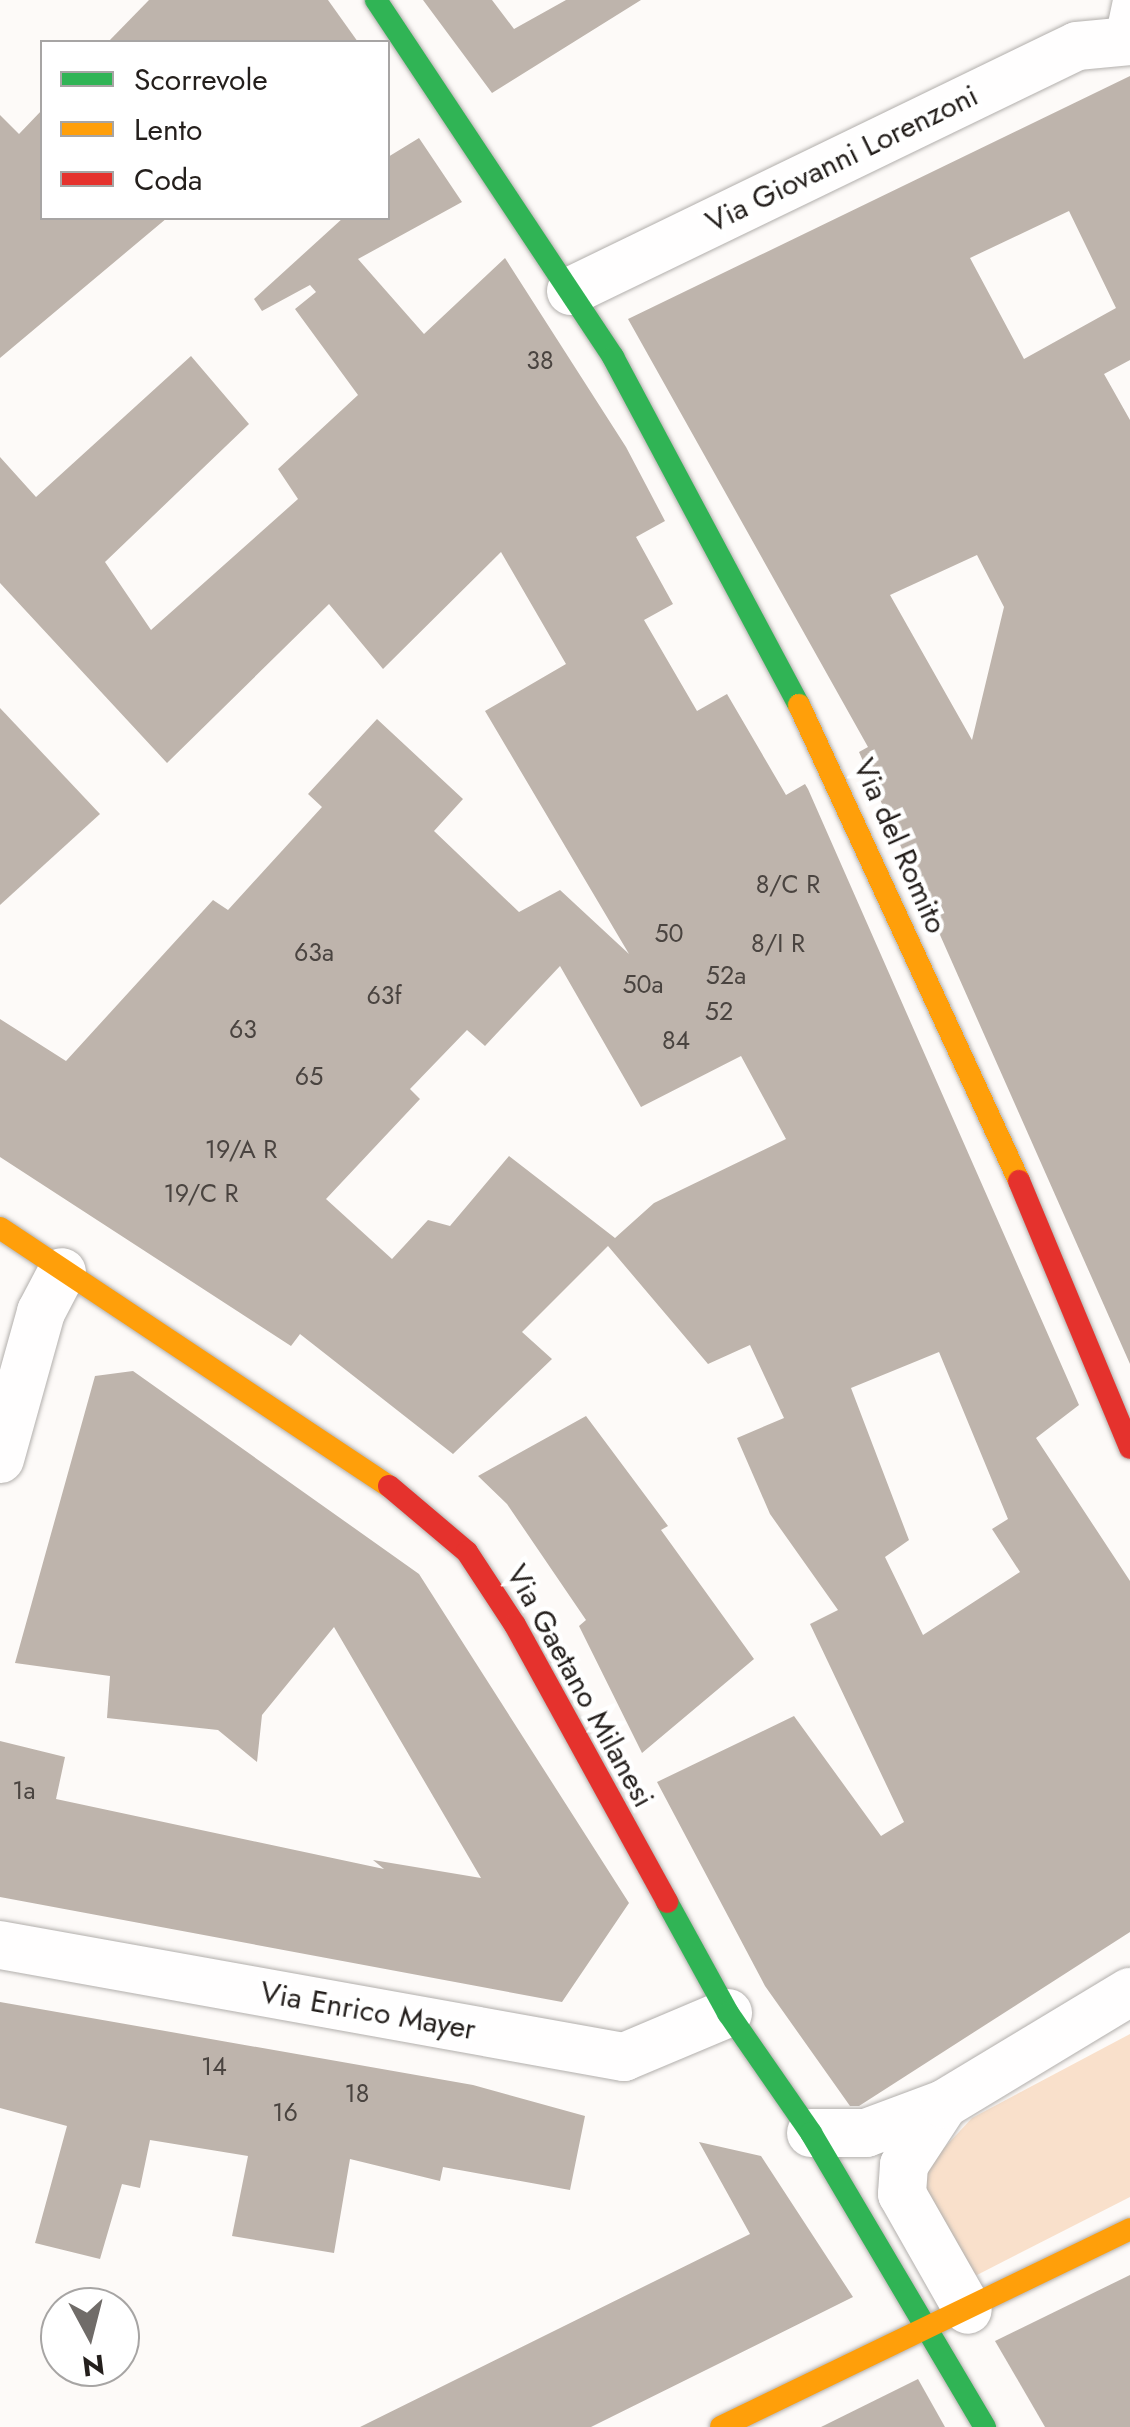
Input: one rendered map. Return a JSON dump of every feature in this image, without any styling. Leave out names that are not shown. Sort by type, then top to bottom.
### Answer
[{"type":"street","name":"Via del Romito","points":[[376,0],[614,357],[836,776],[1057,1267],[1130,1448]]},
{"type":"street","name":"Via Giovanni Lorenzoni","points":[[571,291],[1123,26]]},
{"type":"street","name":"Via Gaetano Milanesi","points":[[0,1228],[62,1272],[364,1464],[467,1552],[515,1624],[728,2012],[947,2320],[985,2427]]},
{"type":"street","points":[[0,1459],[41,1312],[62,1272]]},
{"type":"street","name":"Via Enrico Mayer","points":[[0,1946],[624,2056],[728,2012]]},
{"type":"street","points":[[811,2133],[866,2133],[944,2104],[1130,1992]]},
{"type":"street","points":[[944,2104],[904,2165],[902,2194],[947,2320]]},
{"type":"street","points":[[721,2427],[1130,2229]]},
{"type":"shaded area","points":[[1130,2034],[1130,2197],[977,2275],[965,2272],[918,2176],[972,2118]]},
{"type":"building","points":[[149,0],[328,0],[357,40],[110,40]]},
{"type":"building","points":[[423,0],[492,0],[514,29],[566,0],[641,0],[492,93]]},
{"type":"building","points":[[1130,76],[1130,360],[1104,374],[1130,420],[1130,1364],[859,752],[868,747],[628,319]],"holes":[[[1069,211],[1116,308],[1024,359],[970,258]],[[977,555],[1004,607],[972,740],[890,595]]]},
{"type":"building","points":[[40,112],[40,220],[165,220],[0,358],[0,115],[19,134]]},
{"type":"building","points":[[419,138],[462,202],[358,259],[424,334],[505,258],[626,447],[665,521],[636,537],[673,604],[644,620],[697,711],[727,694],[786,795],[805,784],[808,789],[1079,1405],[1036,1438],[1130,1581],[1130,1932],[859,2106],[850,2106],[765,1986],[657,1782],[794,1716],[881,1836],[904,1822],[810,1624],[838,1610],[770,1514],[737,1438],[784,1418],[750,1345],[708,1364],[608,1246],[522,1332],[552,1359],[453,1454],[300,1334],[291,1346],[0,1157],[0,1019],[66,1061],[213,900],[228,910],[322,807],[308,794],[377,719],[463,799],[434,831],[519,912],[560,890],[629,954],[485,711],[566,664],[501,552],[383,669],[329,604],[167,763],[0,583],[0,457],[36,497],[191,356],[249,424],[105,562],[151,630],[298,499],[278,469],[358,395],[295,309],[316,292],[310,285],[262,311],[254,299],[341,220],[390,220],[390,156]],"holes":[[[560,966],[641,1107],[741,1056],[786,1139],[654,1203],[615,1238],[509,1156],[450,1226],[428,1220],[392,1259],[326,1199],[420,1099],[410,1089],[467,1030],[485,1046]],[[939,1352],[1008,1519],[992,1529],[1020,1572],[923,1635],[885,1557],[909,1540],[851,1388]]]},
{"type":"building","points":[[0,708],[100,814],[0,905]]},
{"type":"building","points":[[133,1371],[419,1574],[629,1903],[562,2002],[0,1897],[0,1741],[65,1757],[56,1799],[384,1869],[373,1860],[481,1878],[334,1627],[262,1715],[257,1762],[218,1730],[107,1718],[110,1676],[15,1663],[95,1376]]},
{"type":"building","points":[[586,1416],[668,1526],[661,1530],[754,1659],[642,1753],[579,1626],[586,1620],[507,1504],[478,1476]]},
{"type":"building","points":[[0,2002],[473,2085],[585,2116],[570,2190],[443,2167],[440,2181],[350,2159],[334,2253],[232,2236],[248,2156],[150,2140],[140,2188],[122,2184],[100,2259],[35,2243],[67,2126],[0,2108]]},
{"type":"building","points":[[699,2142],[761,2156],[853,2297],[591,2427],[360,2427],[750,2234]]},
{"type":"building","points":[[1130,2275],[1130,2427],[1045,2427],[995,2341]]},
{"type":"building","points":[[918,2379],[945,2427],[821,2427]]},
{"type":"traffic: fast","points":[[376,0],[613,357],[799,705]]},
{"type":"traffic: fast","points":[[667,1902],[728,2013],[811,2133],[985,2427]]},
{"type":"traffic: slow","points":[[799,705],[1019,1181]]},
{"type":"traffic: slow","points":[[0,1228],[389,1486]]},
{"type":"traffic: slow","points":[[721,2427],[1130,2229]]},
{"type":"traffic: jam","points":[[1019,1181],[1130,1448]]},
{"type":"traffic: jam","points":[[389,1486],[467,1552],[515,1625],[667,1902]]}]
